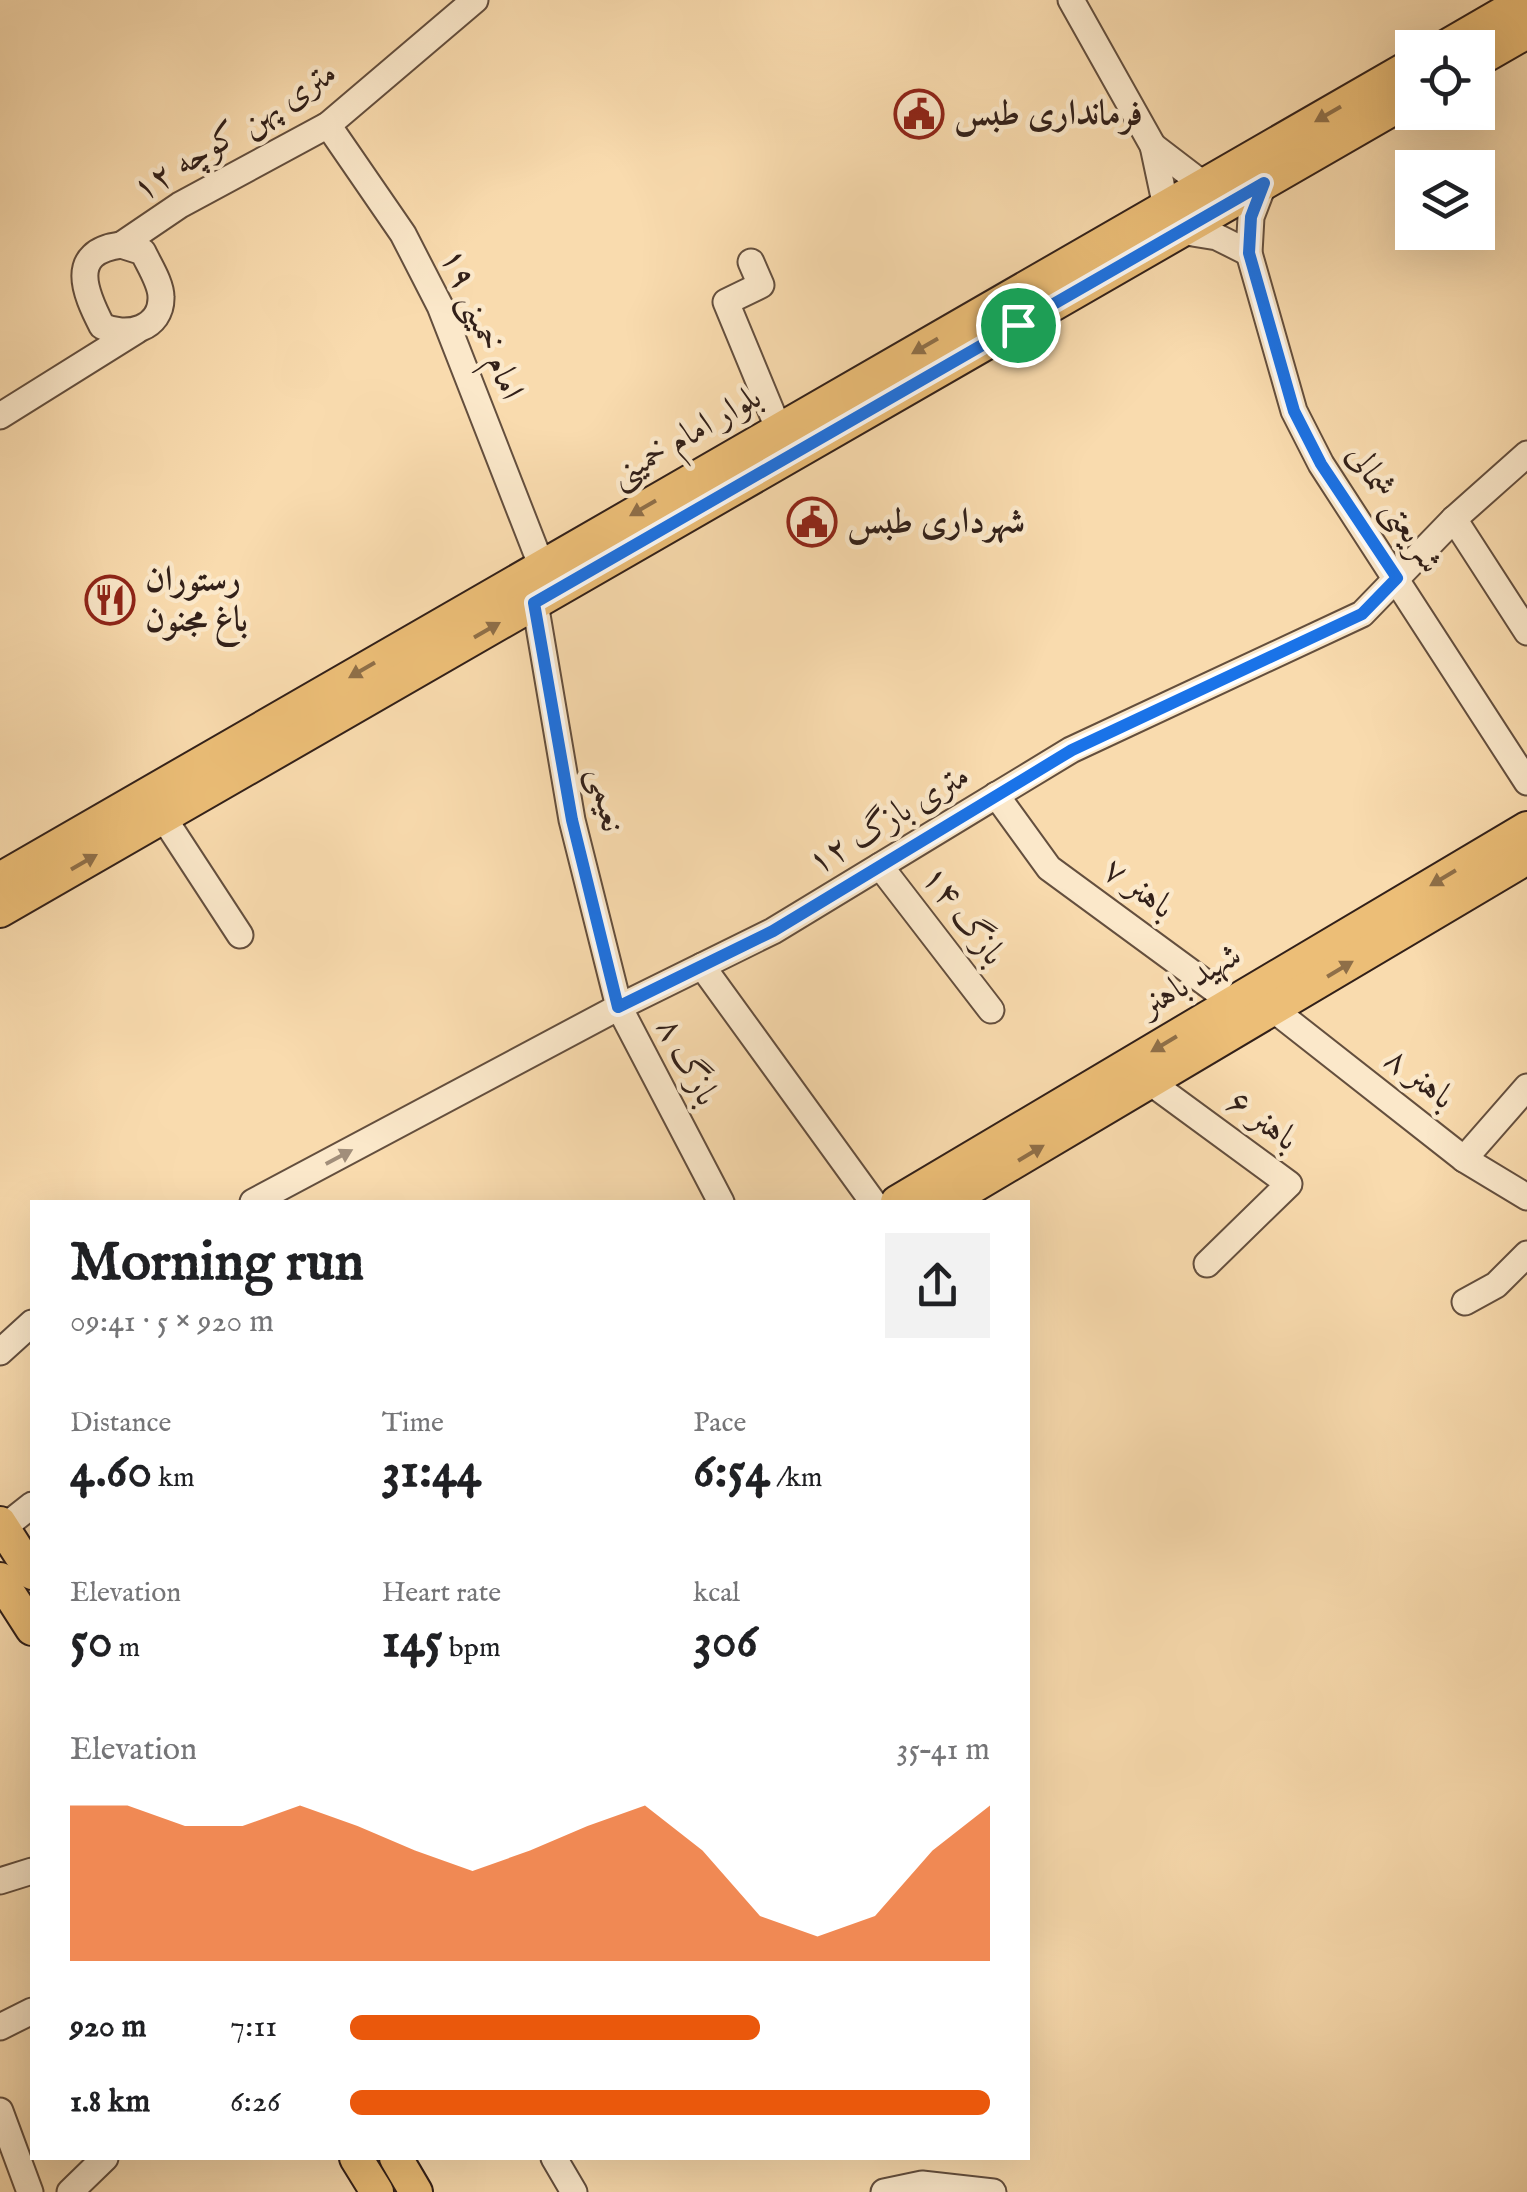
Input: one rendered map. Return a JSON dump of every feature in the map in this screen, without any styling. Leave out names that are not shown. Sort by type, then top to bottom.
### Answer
[{"type":"main road","points":[[1474,30],[1526,0]]},
{"type":"main road","points":[[1495,50],[1527,32]]},
{"type":"main road","name":"بلوار امام خمینی","points":[[1173,219],[1204,186],[1395,75]]},
{"type":"main road","name":"بلوار امام خمینی","points":[[0,911],[534,603],[1173,219],[1264,183],[1395,108]]},
{"type":"main road","name":"بلوار امام خمینی","points":[[0,878],[779,430],[1011,313]]},
{"type":"main road","name":"شهید باهنر","points":[[900,1200],[1527,828]]},
{"type":"main road","name":"شهید باهنر","points":[[950,1200],[1527,858]]},
{"type":"main road","points":[[2,1526],[30,1570]]},
{"type":"main road","points":[[0,1579],[30,1626]]},
{"type":"main road","points":[[397,2160],[416,2192]]},
{"type":"street","name":"۱۲ متری پهن کوچه","points":[[121,245],[180,205],[328,125],[475,0]]},
{"type":"street","points":[[1071,0],[1153,146],[1173,219],[1249,253],[1251,217],[1264,183]]},
{"type":"street","name":"امام خمینی ۱۹","points":[[328,125],[403,234],[440,306],[542,566]]},
{"type":"street","points":[[1153,146],[1204,186]]},
{"type":"street","points":[[0,416],[137,330],[156,316],[162,292],[143,252],[110,246],[91,260],[85,270],[86,294],[102,326],[113,331],[137,330]]},
{"type":"street","name":"شریعتی شمالی","points":[[1249,253],[1294,411],[1321,464],[1527,782]]},
{"type":"street","points":[[751,262],[761,285],[726,302],[779,430]]},
{"type":"street","name":"۱۲ متری بازگ","points":[[257,1200],[618,1007],[773,931],[1072,750],[1362,614],[1454,518],[1527,454]]},
{"type":"street","points":[[1454,518],[1527,632]]},
{"type":"street","name":"نعیمی","points":[[534,603],[572,820],[618,1007]]},
{"type":"street","name":"باهنر ۷","points":[[996,795],[1049,868],[1234,1003]]},
{"type":"street","points":[[164,817],[240,935]]},
{"type":"street","name":"بازگ ۱۴","points":[[880,866],[991,1010]]},
{"type":"street","points":[[702,966],[872,1200]]},
{"type":"street","name":"بازگ ۸","points":[[618,1007],[720,1200]]},
{"type":"street","name":"باهنر ۸","points":[[1274,1009],[1464,1158],[1527,1196]]},
{"type":"street","name":"باهنر ۶","points":[[1150,1082],[1289,1184],[1207,1264]]},
{"type":"street","points":[[1464,1158],[1527,1087]]},
{"type":"street","points":[[1464,1302],[1496,1285],[1527,1254]]},
{"type":"street","points":[[0,1352],[30,1325]]},
{"type":"street","points":[[2,1526],[30,1506]]},
{"type":"street","points":[[0,1881],[30,1873]]},
{"type":"street","points":[[0,2027],[30,2012]]},
{"type":"street","points":[[0,2111],[30,2192]]},
{"type":"street","points":[[70,2192],[103,2160]]},
{"type":"street","points":[[555,2160],[574,2192]]},
{"type":"street","points":[[884,2192],[922,2184],[993,2192]]},
{"type":"place","name":"فرمانداری طبس","points":[[919,114]]},
{"type":"place","name":"شهرداری طبس","points":[[812,522]]},
{"type":"place","name":"رستوران باغ مجنون","points":[[110,600]]},
{"type":"route","points":[[1264,183],[1251,217],[1249,253],[1294,411],[1321,464],[1397,578],[1362,614],[1072,750],[773,931],[618,1007],[572,820],[534,603],[1018,325],[1264,183]]}]
